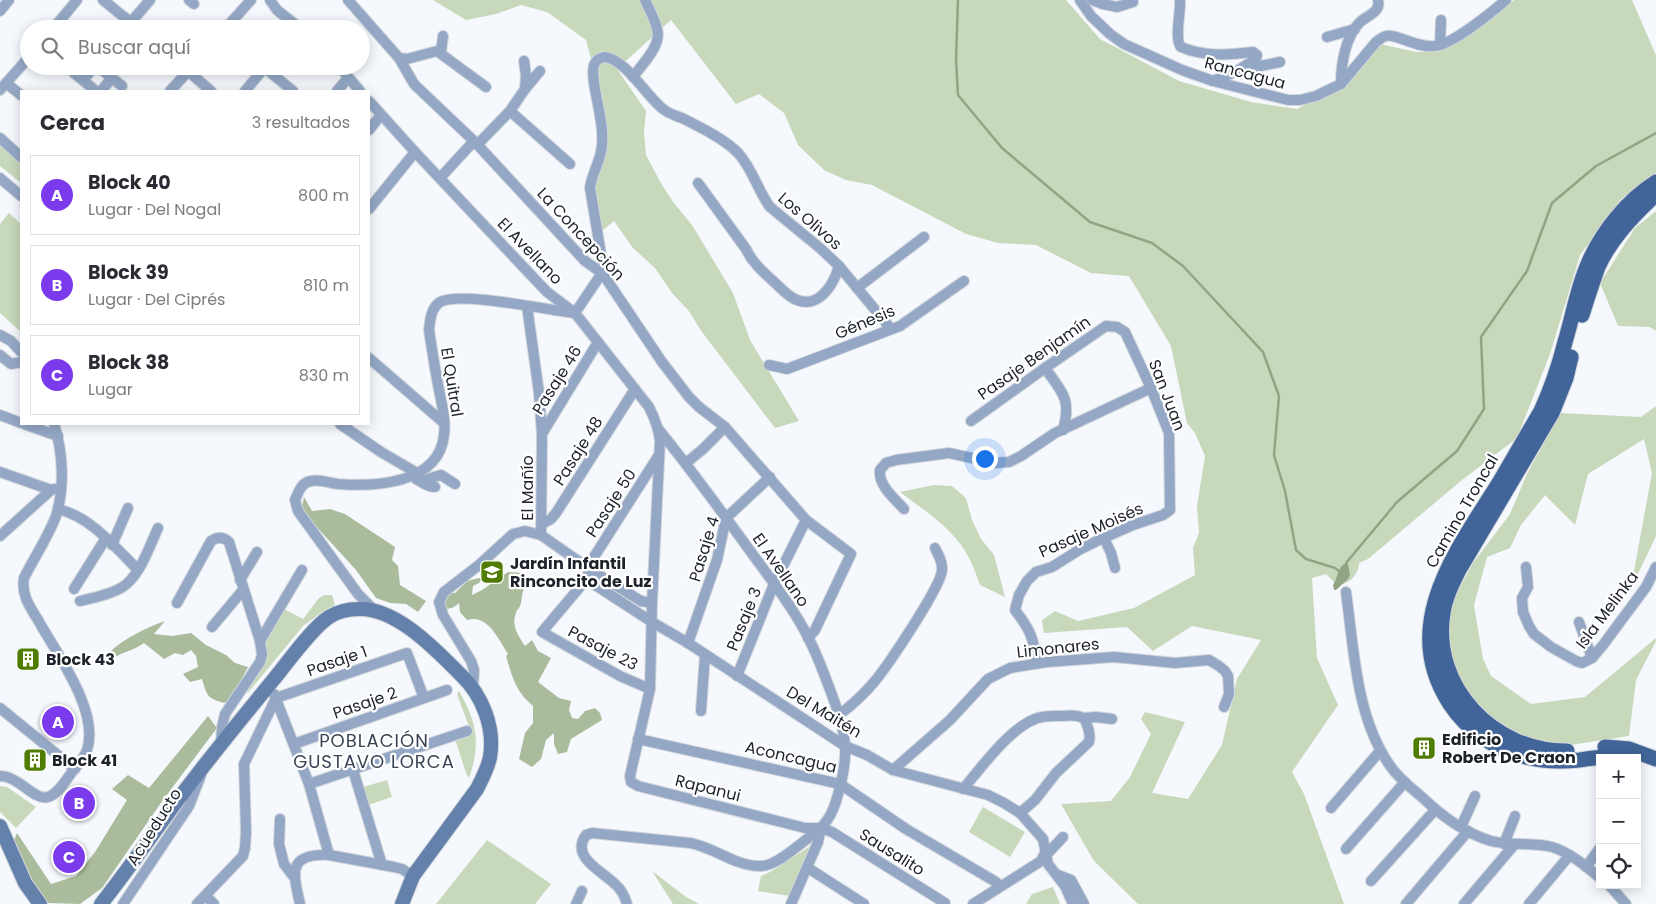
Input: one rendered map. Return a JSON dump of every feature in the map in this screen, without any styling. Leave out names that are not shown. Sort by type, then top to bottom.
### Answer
[{"type":"main road","name":"Camino Troncal","points":[[1596,757],[1558,761],[1542,760],[1513,753],[1487,741],[1461,718],[1442,689],[1431,652],[1430,627],[1434,602],[1443,578],[1548,394],[1588,264],[1600,241],[1615,221],[1644,190],[1656,182]]},
{"type":"main road","name":"Camino Troncal","points":[[1656,195],[1622,229],[1598,267],[1582,316],[1566,378],[1552,413],[1459,570],[1449,591],[1443,612],[1442,634],[1448,667],[1462,697],[1475,714],[1501,734],[1521,744],[1542,749],[1560,751],[1607,747],[1623,748],[1656,758]]},
{"type":"main road","points":[[1641,764],[1656,770]]},
{"type":"street","points":[[0,11],[10,0]]},
{"type":"street","points":[[103,0],[124,20]]},
{"type":"street","points":[[137,20],[150,0]]},
{"type":"street","points":[[233,20],[251,0]]},
{"type":"street","points":[[270,0],[277,10],[289,20]]},
{"type":"street","name":"La Concepción","points":[[348,0],[366,20]]},
{"type":"street","points":[[575,313],[602,273],[603,266],[590,188],[590,181],[599,160],[602,144],[602,130],[593,71],[595,61],[600,58],[609,57],[617,60],[633,77],[655,47],[658,39],[658,30],[645,0]]},
{"type":"street","name":"Rancagua","points":[[1080,0],[1091,16],[1124,44],[1182,70],[1213,81],[1288,100],[1300,100],[1316,96],[1341,84],[1376,42],[1384,37],[1391,36],[1418,46],[1432,47],[1440,45],[1454,39],[1506,0]]},
{"type":"street","points":[[1092,0],[1117,7],[1132,2]]},
{"type":"street","points":[[1180,0],[1179,46],[1184,49],[1222,55],[1253,52],[1257,55],[1256,59],[1235,72],[1213,81]]},
{"type":"street","points":[[1341,84],[1341,68],[1345,50],[1360,22],[1377,10],[1378,0]]},
{"type":"street","points":[[59,20],[72,2]]},
{"type":"street","points":[[1440,45],[1441,20]]},
{"type":"street","name":"La Concepción","points":[[370,25],[399,58],[414,84],[476,143],[585,261],[602,273],[662,362],[689,397],[725,427],[806,520],[851,554],[815,630],[808,638]]},
{"type":"street","points":[[1327,37],[1355,29]]},
{"type":"street","points":[[441,52],[443,36]]},
{"type":"street","points":[[399,58],[407,59],[433,50],[441,52],[486,87]]},
{"type":"street","points":[[524,61],[525,89]]},
{"type":"street","points":[[1235,72],[1280,62]]},
{"type":"street","points":[[20,67],[3,87],[20,95]]},
{"type":"street","points":[[440,178],[510,111],[540,71]]},
{"type":"street","points":[[77,75],[95,90]]},
{"type":"street","points":[[83,80],[88,75]]},
{"type":"street","points":[[108,75],[122,86]]},
{"type":"street","points":[[171,90],[183,75]]},
{"type":"street","points":[[195,75],[210,90]]},
{"type":"street","points":[[246,90],[259,75]]},
{"type":"street","points":[[275,75],[292,90]]},
{"type":"street","points":[[346,75],[359,90]]},
{"type":"street","name":"Los Olivos","points":[[633,77],[668,112],[701,127],[732,147],[755,177],[770,207],[820,248],[838,266],[891,329]]},
{"type":"street","points":[[102,90],[112,78]]},
{"type":"street","points":[[338,90],[348,78]]},
{"type":"street","name":"El Avellano","points":[[370,102],[547,292],[575,313],[649,407],[659,429],[774,584],[808,638],[824,673],[839,715],[845,746],[840,784],[833,812],[821,828]]},
{"type":"street","points":[[510,111],[570,164]]},
{"type":"street","points":[[370,129],[381,115]]},
{"type":"street","points":[[0,138],[20,156]]},
{"type":"street","points":[[370,208],[415,152]]},
{"type":"street","points":[[0,178],[20,195]]},
{"type":"street","points":[[698,183],[746,248],[751,259],[795,300],[806,302],[813,301],[819,297],[832,284],[838,266]]},
{"type":"street","points":[[857,288],[924,237]]},
{"type":"street","name":"Génesis","points":[[769,365],[787,369],[900,326],[964,281]]},
{"type":"street","name":"El Quitral","points":[[375,611],[358,594],[298,511],[295,500],[302,485],[311,481],[371,485],[401,480],[415,477],[432,463],[441,450],[444,436],[444,423],[429,330],[430,317],[435,307],[441,302],[466,299],[575,313]]},
{"type":"street","name":"El Mañío","points":[[473,688],[474,670],[471,661],[442,615],[439,602],[442,596],[513,534],[525,532],[542,535],[542,434],[539,393],[527,306]]},
{"type":"street","name":"Pasaje Benjamín","points":[[971,421],[1106,326],[1117,328]]},
{"type":"street","name":"San Juan","points":[[1117,328],[1125,332],[1169,433],[1170,510]]},
{"type":"street","points":[[0,335],[11,341],[20,351]]},
{"type":"street","name":"Pasaje 46","points":[[542,434],[598,342]]},
{"type":"street","points":[[0,355],[11,364],[20,362]]},
{"type":"street","points":[[370,359],[444,423]]},
{"type":"street","points":[[1045,368],[1065,397],[1067,410],[1063,430]]},
{"type":"street","points":[[904,509],[881,481],[880,470],[886,463],[949,453],[994,463],[1005,463],[1021,456],[1048,437],[1151,388]]},
{"type":"street","name":"Pasaje 48","points":[[542,524],[551,519],[556,513],[635,389]]},
{"type":"street","points":[[0,415],[20,422]]},
{"type":"street","points":[[28,425],[58,436]]},
{"type":"street","points":[[0,776],[15,780],[37,796],[48,797],[56,791],[75,769],[83,758],[88,743],[84,708],[71,675],[30,607],[22,586],[24,578],[58,509],[62,484],[58,436],[54,425]]},
{"type":"street","points":[[341,425],[427,487],[435,487]]},
{"type":"street","points":[[686,463],[725,427]]},
{"type":"street","name":"El Avellano","points":[[650,689],[652,604],[660,454],[659,429]]},
{"type":"street","name":"Pasaje 50","points":[[542,632],[588,572],[660,454]]},
{"type":"street","points":[[0,472],[51,490]]},
{"type":"street","points":[[415,477],[441,475],[455,484]]},
{"type":"street","name":"Pasaje 4","points":[[688,643],[717,560],[726,518],[770,477]]},
{"type":"street","points":[[0,536],[51,490],[62,484]]},
{"type":"street","points":[[74,589],[109,542],[128,508]]},
{"type":"street","points":[[58,509],[93,526],[138,570]]},
{"type":"street","name":"Pasaje Moisés","points":[[1037,663],[1028,628],[1014,610],[1019,595],[1027,581],[1036,572],[1052,567],[1078,550],[1163,515],[1170,510]]},
{"type":"street","name":"Pasaje 3","points":[[737,676],[774,584],[806,520]]},
{"type":"street","points":[[80,602],[120,589],[134,577],[158,528]]},
{"type":"street","name":"Del Maitén","points":[[542,535],[652,622],[688,643],[845,746],[867,755],[893,770],[988,795],[1020,813],[1043,839],[1048,864],[1065,886],[1073,904]]},
{"type":"street","points":[[177,603],[211,541],[222,537],[229,542],[260,641],[262,655],[260,662],[225,714],[221,744]]},
{"type":"street","points":[[1104,538],[1115,568]]},
{"type":"street","points":[[839,715],[849,708],[876,680],[931,596],[942,571],[942,565],[935,548]]},
{"type":"street","points":[[212,627],[242,585],[257,552]]},
{"type":"street","name":"Isla Melinka","points":[[1526,567],[1528,587],[1522,598],[1523,612],[1534,634],[1551,647],[1582,663],[1592,658],[1603,645],[1646,587],[1656,567]]},
{"type":"street","points":[[260,641],[302,570]]},
{"type":"street","name":"Del Maitén","points":[[588,572],[641,601],[652,604]]},
{"type":"street","points":[[1346,592],[1361,697],[1380,750],[1392,769],[1435,810],[1464,829],[1482,838],[1504,844],[1546,846],[1558,849],[1596,875]]},
{"type":"street","points":[[101,904],[206,762],[308,639],[330,617],[357,608],[375,611],[392,617],[415,632],[473,688],[488,721],[490,757],[485,773],[477,789],[413,876],[402,904]]},
{"type":"street","points":[[1579,622],[1592,658]]},
{"type":"street","name":"Pasaje 23","points":[[542,632],[620,676],[650,689]]},
{"type":"street","name":"Pasaje 1","points":[[276,698],[407,653],[424,698]]},
{"type":"street","points":[[701,711],[705,655]]},
{"type":"street","name":"Limonares","points":[[893,770],[950,720],[988,679],[1010,668],[1037,663],[1114,657],[1175,663],[1209,660],[1225,671],[1228,676],[1229,694],[1224,706]]},
{"type":"street","points":[[270,684],[309,784],[329,855]]},
{"type":"street","name":"Rapanui","points":[[650,689],[630,776],[632,782],[638,786],[804,828],[821,828]]},
{"type":"street","name":"Pasaje 2","points":[[294,744],[447,690]]},
{"type":"street","points":[[197,904],[243,856],[246,832],[244,764],[276,698]]},
{"type":"street","points":[[0,708],[75,769]]},
{"type":"street","points":[[963,789],[1010,736],[1026,723],[1048,716],[1074,715],[1084,718],[1112,719]]},
{"type":"street","points":[[1020,813],[1035,800],[1056,773],[1089,742],[1088,727],[1084,718]]},
{"type":"street","points":[[309,784],[467,731]]},
{"type":"street","name":"Aconcagua","points":[[638,738],[840,784],[906,829],[996,882],[999,886]]},
{"type":"street","points":[[1331,808],[1380,750]]},
{"type":"street","name":"Acueducto","points":[[123,904],[189,806],[206,762]]},
{"type":"street","points":[[353,770],[382,865]]},
{"type":"street","points":[[1346,849],[1405,782]]},
{"type":"street","points":[[1406,904],[1464,829],[1475,796]]},
{"type":"street","points":[[1371,881],[1435,810]]},
{"type":"street","points":[[1504,844],[1515,816]]},
{"type":"street","points":[[280,819],[279,844],[284,864],[294,877],[301,904]]},
{"type":"street","points":[[0,826],[25,883],[40,904]]},
{"type":"street","points":[[628,904],[616,884],[584,856],[581,846],[586,835],[592,833],[698,844],[738,861],[759,866],[770,864],[821,828]]},
{"type":"street","points":[[791,904],[808,868],[821,828]]},
{"type":"street","name":"Sausalito","points":[[821,828],[832,832],[945,903]]},
{"type":"street","points":[[973,904],[1041,861],[1045,853],[1049,852],[1063,837]]},
{"type":"street","points":[[1464,904],[1514,845]]},
{"type":"street","points":[[1586,867],[1596,853]]},
{"type":"street","points":[[294,877],[297,866],[304,858],[316,855],[329,855],[402,869],[413,876]]},
{"type":"street","points":[[1530,904],[1569,856]]},
{"type":"street","points":[[808,868],[864,904]]},
{"type":"street","points":[[1057,875],[1072,880],[1084,904]]},
{"type":"street","points":[[1613,889],[1626,904]]},
{"type":"street","points":[[576,904],[582,891]]},
{"type":"street","points":[[206,896],[214,904]]},
{"type":"shaded area","points":[[433,0],[1066,0],[1100,39],[1179,81],[1251,102],[1297,109],[1340,87],[1380,44],[1416,52],[1438,52],[1514,0],[1632,0],[1656,55],[1656,173],[1621,199],[1580,255],[1550,354],[1517,438],[1462,480],[1368,559],[1359,563],[1355,575],[1349,581],[1337,585],[1326,574],[1312,578],[1317,658],[1338,705],[1292,772],[1304,794],[1344,904],[1138,904],[1094,861],[1061,804],[1111,801],[1130,777],[1151,734],[1141,719],[1145,712],[1185,722],[1152,793],[1188,799],[1222,745],[1237,679],[1261,640],[1192,626],[1153,651],[1127,627],[1044,633],[1042,620],[1055,611],[1078,621],[1134,608],[1195,575],[1193,548],[1199,533],[1197,506],[1205,456],[1195,433],[1187,423],[1171,346],[1129,276],[1091,273],[1036,245],[998,243],[966,234],[872,185],[846,180],[824,170],[798,145],[784,113],[759,94],[736,104],[671,20],[617,69],[646,111],[644,132],[646,155],[662,185],[692,225],[733,293],[750,340],[799,421],[775,428],[702,332],[688,310],[672,293],[655,268],[633,248],[614,221],[602,231],[595,194],[599,151],[601,152],[604,109],[586,40],[547,12],[521,5],[496,14],[466,20]]},
{"type":"shaded area","points":[[0,146],[20,162],[20,182],[0,166]]},
{"type":"shaded area","points":[[1656,211],[1656,331],[1650,327],[1618,326],[1600,283],[1635,228]]},
{"type":"shaded area","points":[[9,213],[20,223],[20,331],[0,313],[0,224]]},
{"type":"shaded area","points":[[1656,406],[1656,536],[1634,582],[1632,582],[1652,473],[1644,439],[1588,474],[1575,525],[1545,495],[1521,525],[1510,548],[1487,557],[1474,605],[1483,659],[1491,676],[1531,704],[1585,697],[1656,638],[1636,680],[1629,736],[1564,746],[1534,741],[1507,731],[1486,716],[1462,685],[1449,650],[1448,624],[1453,601],[1473,563],[1510,514],[1527,474],[1560,413],[1641,417]]},
{"type":"shaded area","points":[[934,485],[952,486],[966,498],[972,520],[981,539],[994,555],[1005,597],[980,585],[970,560],[957,539],[939,522],[900,492]]},
{"type":"shaded area","points":[[304,497],[312,511],[330,509],[345,514],[395,547],[392,560],[398,566],[400,585],[426,601],[418,612],[406,604],[390,603],[376,598],[356,570],[313,523],[302,507]]},
{"type":"shaded area","points":[[1346,563],[1348,564],[1350,575],[1348,579],[1334,590],[1333,585],[1339,570]]},
{"type":"shaded area","points":[[508,572],[525,573],[527,584],[523,591],[514,622],[518,634],[525,646],[532,640],[538,651],[551,658],[538,682],[559,698],[571,701],[569,710],[572,718],[578,719],[585,711],[595,708],[600,713],[602,720],[571,739],[567,752],[558,754],[554,744],[554,733],[546,740],[541,759],[532,767],[519,759],[525,733],[533,723],[533,706],[522,695],[515,684],[506,656],[508,654],[487,624],[474,619],[467,620],[460,612],[459,603],[454,607],[439,612],[447,593],[455,593],[467,581],[483,577],[479,583],[473,586],[472,595]]},
{"type":"shaded area","points":[[324,595],[332,595],[335,605],[303,626],[247,694],[261,661],[261,645],[284,609],[303,619],[319,598]]},
{"type":"shaded area","points":[[165,621],[154,634],[172,636],[191,633],[206,645],[226,655],[235,663],[248,667],[231,700],[224,703],[214,700],[208,696],[202,679],[190,682],[183,674],[198,667],[196,656],[191,650],[183,655],[175,653],[164,659],[144,643],[116,656],[107,663],[101,661],[107,654],[130,637]]},
{"type":"shaded area","points":[[459,691],[470,713],[475,733],[475,754],[469,778],[455,739],[471,732],[457,694]]},
{"type":"shaded area","points":[[208,716],[217,728],[163,800],[102,888],[80,904],[48,903],[28,876],[13,843],[17,833],[51,884],[76,876],[95,852],[127,800],[112,789],[128,775],[149,788]]},
{"type":"shaded area","points":[[387,780],[392,797],[365,806],[360,788]]},
{"type":"shaded area","points":[[0,786],[7,787],[36,807],[16,828],[0,812]]},
{"type":"shaded area","points":[[983,807],[1025,832],[1010,857],[969,832]]},
{"type":"shaded area","points":[[487,840],[551,884],[535,904],[436,904]]},
{"type":"shaded area","points":[[812,845],[790,896],[758,891],[761,876]]},
{"type":"shaded area","points":[[652,871],[686,897],[699,904],[673,904]]},
{"type":"shaded area","points":[[1053,887],[1060,904],[1026,904],[1032,894]]},
{"type":"waterway","points":[[958,0],[956,60],[958,95],[1002,148],[1090,222],[1152,243],[1183,266],[1263,352],[1279,396],[1274,455],[1285,491],[1296,550],[1306,559],[1335,568],[1340,572]]},
{"type":"waterway","points":[[1346,563],[1397,502],[1457,451],[1484,409],[1481,337],[1527,271],[1552,203],[1596,166],[1656,133]]},
{"type":"place","name":"Jardín Infantil Rinconcito de Luz","points":[[492,572]]},
{"type":"place","name":"Block 43","points":[[28,659]]},
{"type":"place","name":"Block 40","points":[[58,722]]},
{"type":"place","name":"Edificio Robert De Craon","points":[[1424,748]]},
{"type":"place","name":"Block 41","points":[[35,760]]},
{"type":"place","name":"Block 39","points":[[79,803]]},
{"type":"place","name":"Block 38","points":[[69,857]]},
{"type":"district","name":"POBLACIÓN GUSTAVO LORCA","points":[[374,750]]}]
